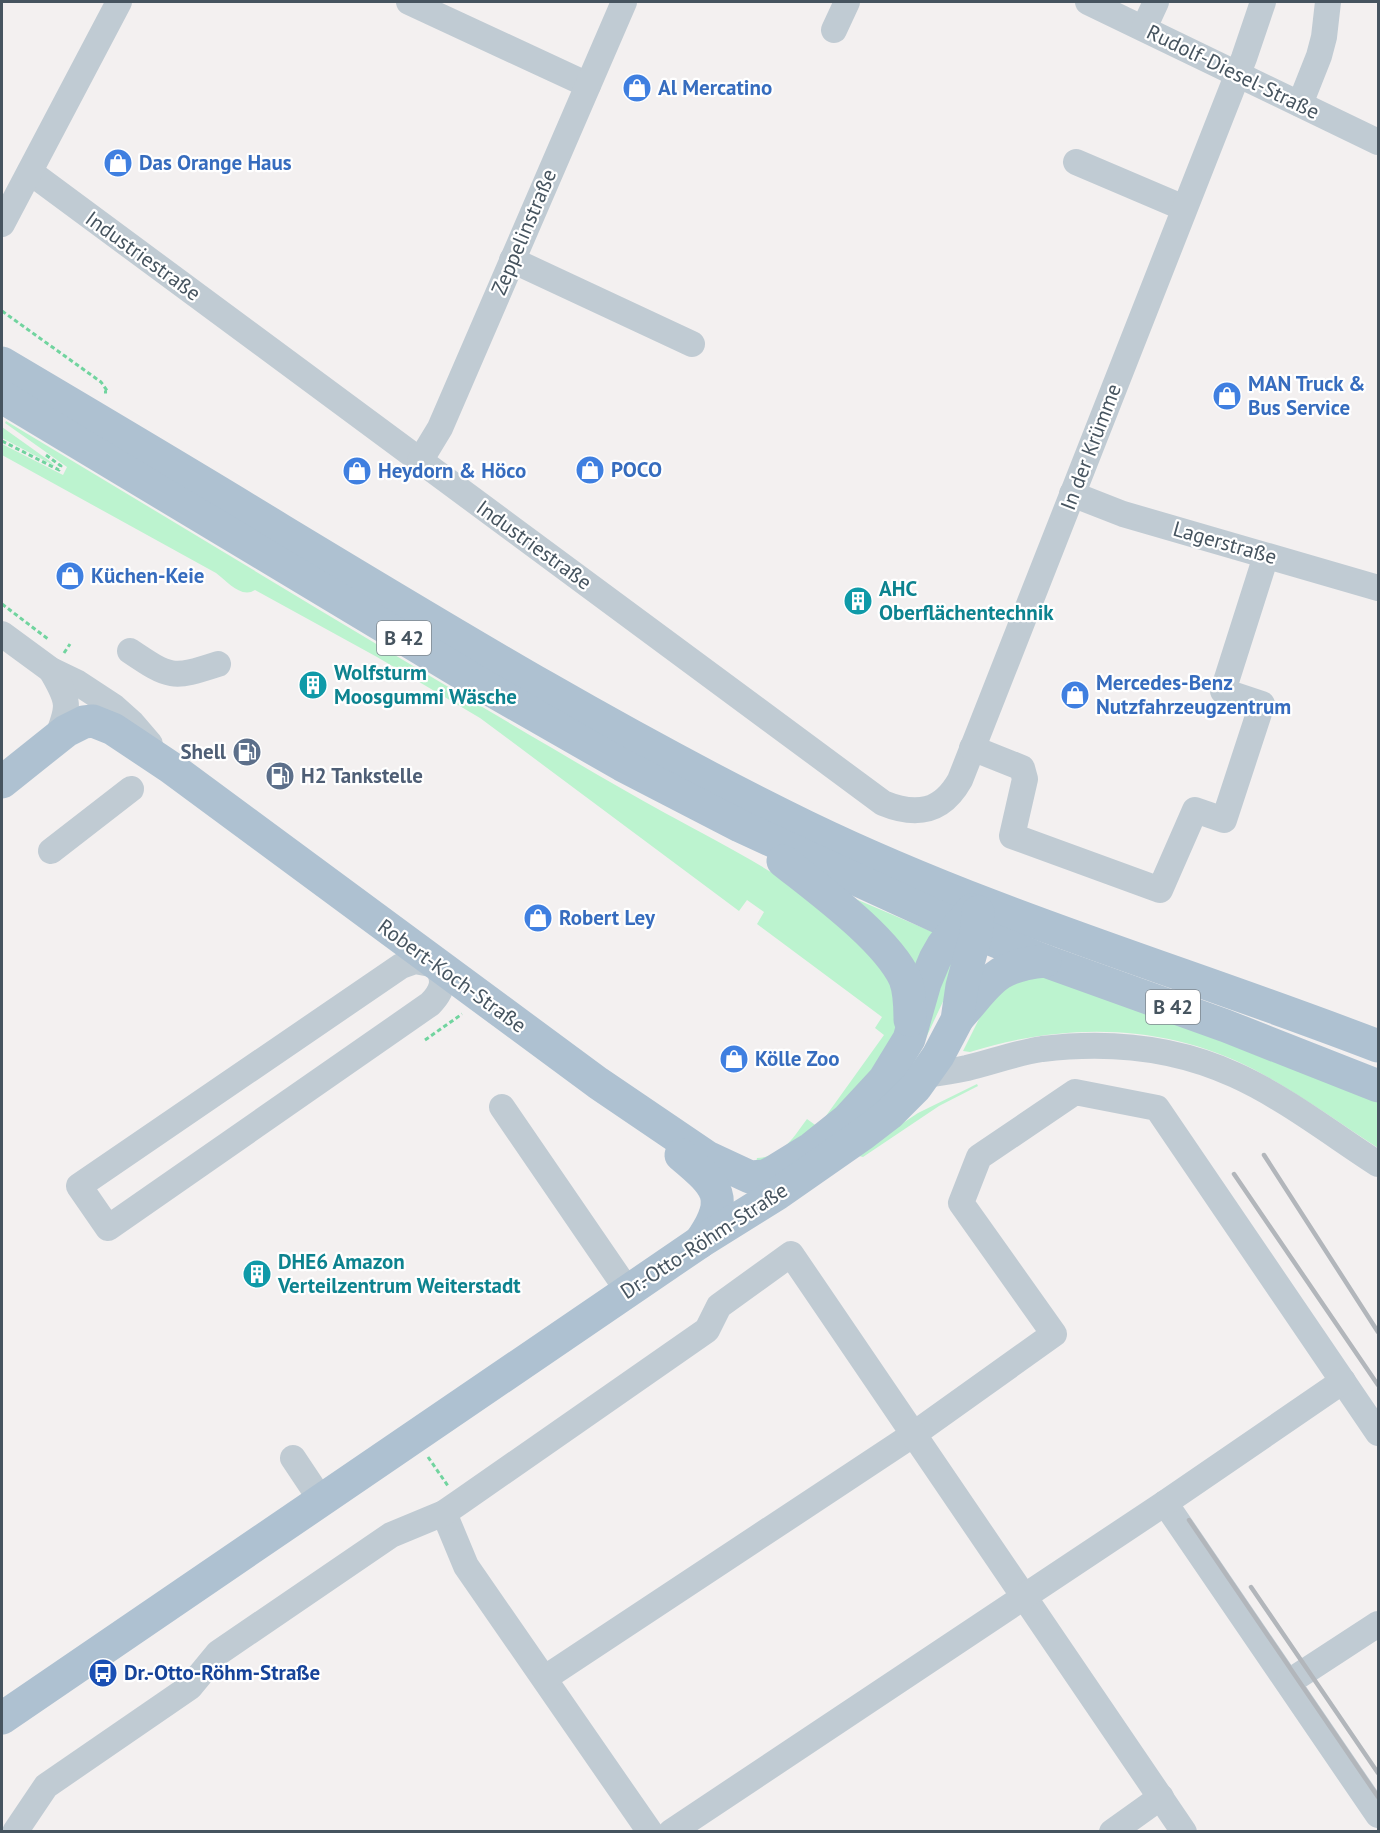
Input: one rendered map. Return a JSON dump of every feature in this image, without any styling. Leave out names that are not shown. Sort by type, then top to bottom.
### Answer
[{"type":"main road","name":"B 42","points":[[2,363],[451,632],[617,728],[808,827],[883,862],[980,900],[1378,1046]]},
{"type":"main road","name":"B 42","points":[[2,397],[480,684],[622,765],[740,826],[967,930],[1045,961],[1226,1026],[1378,1086]]},
{"type":"main road","name":"Robert-Koch-Straße","points":[[56,740],[74,726],[84,722],[103,723],[170,767],[598,1083],[706,1157],[741,1175]]},
{"type":"main road","points":[[2,782],[56,740]]},
{"type":"main road","points":[[740,826],[838,905],[879,944],[893,961],[905,980],[909,996],[909,1039]]},
{"type":"main road","name":"Dr.-Otto-Röhm-Straße","points":[[2,1718],[700,1242],[777,1194],[863,1134],[906,1098],[926,1075],[957,1020],[967,930],[980,900]]},
{"type":"main road","name":"Dr.-Otto-Röhm-Straße","points":[[741,1175],[757,1178],[773,1172],[812,1148],[868,1099],[884,1080],[909,1039],[934,960],[943,945],[967,930]]},
{"type":"main road","points":[[957,1020],[991,979],[1003,970],[1024,963],[1045,961]]},
{"type":"main road","points":[[598,1083],[628,1112],[700,1171],[712,1184],[717,1197],[717,1208],[712,1225],[700,1242]]},
{"type":"street","points":[[2,224],[120,2]]},
{"type":"street","points":[[410,2],[588,85]]},
{"type":"street","name":"Zeppelinstraße","points":[[420,461],[440,428],[624,2]]},
{"type":"street","points":[[834,30],[847,2]]},
{"type":"street","name":"Rudolf-Diesel-Straße","points":[[1088,2],[1122,9],[1144,28],[1378,142]]},
{"type":"street","points":[[1144,28],[1156,2]]},
{"type":"street","name":"In der Krümme","points":[[929,808],[948,799],[955,789],[972,748],[1237,74],[1263,2]]},
{"type":"street","points":[[1300,104],[1319,56],[1324,37],[1328,2]]},
{"type":"street","points":[[1076,162],[1184,208]]},
{"type":"street","name":"Industriestraße","points":[[30,172],[883,803],[904,810],[929,808]]},
{"type":"street","points":[[512,260],[692,344]]},
{"type":"street","name":"Lagerstraße","points":[[1072,494],[1124,514],[1378,588]]},
{"type":"street","points":[[972,748],[1022,768],[1025,779],[1012,836],[1160,890],[1195,810],[1224,819],[1262,704],[1222,691],[1266,555]]},
{"type":"street","name":"Robert-Koch-Straße","points":[[2,634],[58,661],[78,683],[118,710],[170,767]]},
{"type":"street","points":[[130,651],[168,674],[187,674],[218,664]]},
{"type":"street","name":"Robert-Koch-Straße","points":[[56,740],[67,706],[58,661]]},
{"type":"street","points":[[51,851],[130,789]]},
{"type":"street","points":[[415,961],[436,964],[443,978],[443,985],[441,992],[430,1004],[108,1228],[79,1186],[401,966],[415,961]]},
{"type":"street","points":[[926,1075],[967,1068],[1023,1052],[1064,1047],[1114,1046],[1166,1052],[1212,1066],[1249,1082],[1378,1164]]},
{"type":"street","points":[[544,1678],[914,1434],[1054,1335],[962,1203],[979,1157],[1076,1092],[1157,1107],[1378,1433]]},
{"type":"street","points":[[502,1107],[628,1291]]},
{"type":"street","points":[[15,1832],[46,1786],[190,1687],[218,1653],[391,1535],[452,1508],[707,1330],[719,1306],[791,1254],[1184,1832]]},
{"type":"street","points":[[671,1832],[1165,1503],[1343,1381]]},
{"type":"street","points":[[293,1458],[321,1500]]},
{"type":"street","points":[[1165,1503],[1378,1815]]},
{"type":"street","points":[[452,1508],[466,1566],[650,1832]]},
{"type":"street","points":[[1289,1682],[1378,1624]]},
{"type":"street","points":[[1112,1832],[1161,1797]]},
{"type":"path","points":[[2,311],[101,382],[108,392],[95,388]]},
{"type":"path","points":[[2,441],[59,470],[61,466],[44,454]]},
{"type":"path","points":[[2,604],[56,645]]},
{"type":"path","points":[[58,661],[73,657]]},
{"type":"path","points":[[425,1040],[452,1021]]},
{"type":"path","points":[[414,1437],[452,1508]]},
{"type":"green space","points":[[6,421],[483,708],[622,789],[739,853],[808,897],[877,955],[889,970],[896,986],[899,1018],[895,1033],[889,1048],[871,1076],[852,1100],[814,1135],[784,1154],[756,1162],[757,1158],[773,1154],[786,1145],[807,1119],[818,1127],[884,1035],[875,1028],[882,1017],[757,924],[764,912],[747,900],[739,911],[480,718],[377,657],[255,590],[239,591],[216,573],[2,455],[2,444],[63,475],[67,467],[5,423]]},
{"type":"green space","points":[[2,427],[51,462],[55,466],[2,438]]},
{"type":"green space","points":[[830,888],[942,936],[918,994]]},
{"type":"green space","points":[[955,944],[954,978],[925,1040],[927,1020]]},
{"type":"green space","points":[[1035,973],[1378,1098],[1378,1148],[1255,1070],[1186,1043],[1115,1032],[1078,1032],[1006,1042],[970,1052],[963,1051],[994,994]]},
{"type":"green space","points":[[977,1084],[978,1086],[939,1106],[863,1157],[855,1155],[918,1113]]},
{"type":"railway","points":[[1264,1155],[1378,1332]]},
{"type":"railway","points":[[1234,1174],[1378,1385]]},
{"type":"railway","points":[[1189,1520],[1378,1797]]},
{"type":"railway","points":[[1251,1587],[1378,1773]]},
{"type":"place","name":"Al Mercatino","points":[[637,88]]},
{"type":"place","name":"Das Orange Haus","points":[[118,163]]},
{"type":"place","name":"MAN Truck & Bus Service","points":[[1227,396]]},
{"type":"place","name":"POCO","points":[[590,470]]},
{"type":"place","name":"Heydorn & Höco","points":[[357,471]]},
{"type":"place","name":"Küchen-Keie","points":[[70,576]]},
{"type":"place","name":"AHC Oberflächentechnik","points":[[858,601]]},
{"type":"place","name":"Wolfsturm Moosgummi Wäsche","points":[[313,685]]},
{"type":"place","name":"Mercedes-Benz Nutzfahrzeugzentrum","points":[[1075,695]]},
{"type":"place","name":"Shell","points":[[247,752]]},
{"type":"place","name":"H2 Tankstelle","points":[[280,776]]},
{"type":"place","name":"Robert Ley","points":[[538,918]]},
{"type":"place","name":"Kölle Zoo","points":[[734,1059]]},
{"type":"place","name":"DHE6 Amazon Verteilzentrum Weiterstadt","points":[[257,1274]]},
{"type":"place","name":"Dr.-Otto-Röhm-Straße","points":[[103,1673]]}]
